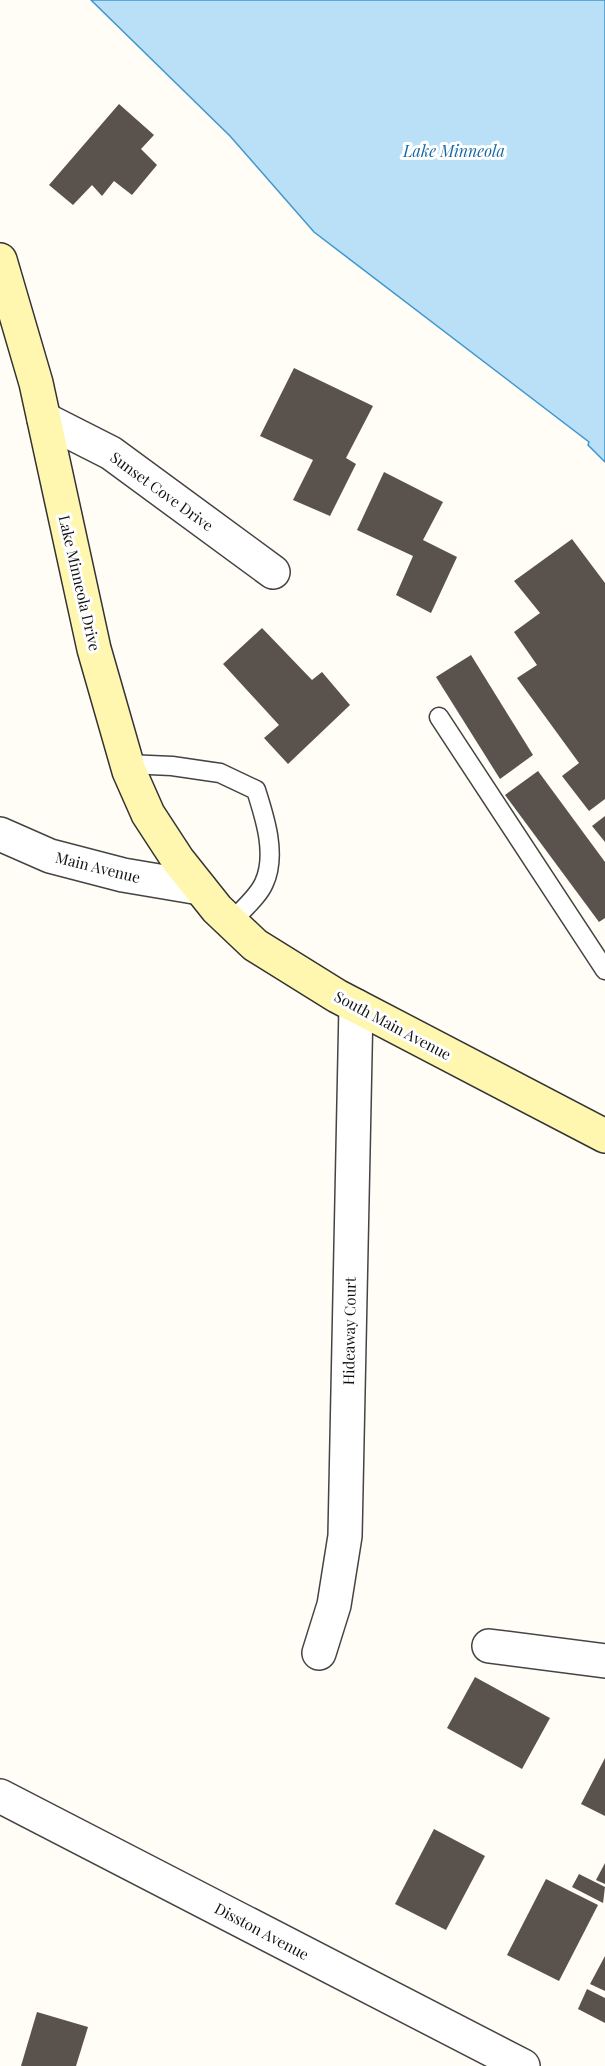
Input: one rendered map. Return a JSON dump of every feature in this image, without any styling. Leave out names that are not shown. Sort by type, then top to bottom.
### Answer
[{"type":"street","name":"Lake Minneola Drive","points":[[0,260],[44,419],[94,649],[127,764],[148,814],[178,860],[200,888]]},
{"type":"street","name":"Sunset Cove Drive","points":[[44,419],[111,453],[273,572]]},
{"type":"street","name":"Main Avenue","points":[[0,834],[60,859],[123,875],[200,888]]},
{"type":"street","name":"South Main Avenue","points":[[200,888],[255,945],[356,1006],[605,1136]]},
{"type":"street","name":"Hideaway Court","points":[[319,1653],[334,1605],[345,1536],[356,1006]]},
{"type":"street","points":[[489,1646],[605,1661]]},
{"type":"street","name":"Disston Avenue","points":[[0,1796],[523,2066]]},
{"type":"lane","points":[[439,717],[605,970]]},
{"type":"lane","points":[[127,764],[172,766],[220,773],[256,790],[266,819],[270,864],[264,884],[231,922]]},
{"type":"water","name":"Lake Minneola","points":[[91,0],[605,0],[605,462],[588,445],[589,442],[314,232],[230,136]]},
{"type":"building","points":[[119,104],[154,135],[141,149],[157,165],[132,195],[114,181],[102,196],[92,185],[73,205],[49,185]]},
{"type":"building","points":[[294,368],[373,406],[346,458],[356,464],[330,516],[293,500],[313,460],[260,436]]},
{"type":"building","points":[[384,472],[443,502],[423,540],[457,557],[431,613],[396,595],[413,556],[357,530]]},
{"type":"building","points":[[572,539],[605,583],[605,799],[589,811],[562,776],[579,763],[517,678],[537,665],[514,632],[540,613],[514,581]]},
{"type":"building","points":[[262,628],[312,680],[322,672],[350,705],[288,764],[264,738],[279,725],[223,664]]},
{"type":"building","points":[[471,655],[533,755],[500,779],[436,677]]},
{"type":"building","points":[[538,771],[605,862],[605,918],[599,922],[505,795]]},
{"type":"building","points":[[605,816],[605,842],[592,826]]},
{"type":"building","points":[[475,1677],[550,1718],[522,1769],[447,1728]]},
{"type":"building","points":[[605,1758],[605,1816],[581,1804]]},
{"type":"building","points":[[434,1829],[485,1856],[446,1930],[395,1904]]},
{"type":"building","points":[[605,1863],[605,1884],[596,1880]]},
{"type":"building","points":[[579,1874],[605,1887],[603,1903],[572,1887]]},
{"type":"building","points":[[546,1879],[598,1905],[559,1981],[507,1955]]},
{"type":"building","points":[[605,1956],[605,1991],[590,1984]]},
{"type":"building","points":[[587,1989],[605,1998],[605,2023],[578,2009]]},
{"type":"building","points":[[37,2012],[88,2027],[76,2066],[21,2066]]}]
